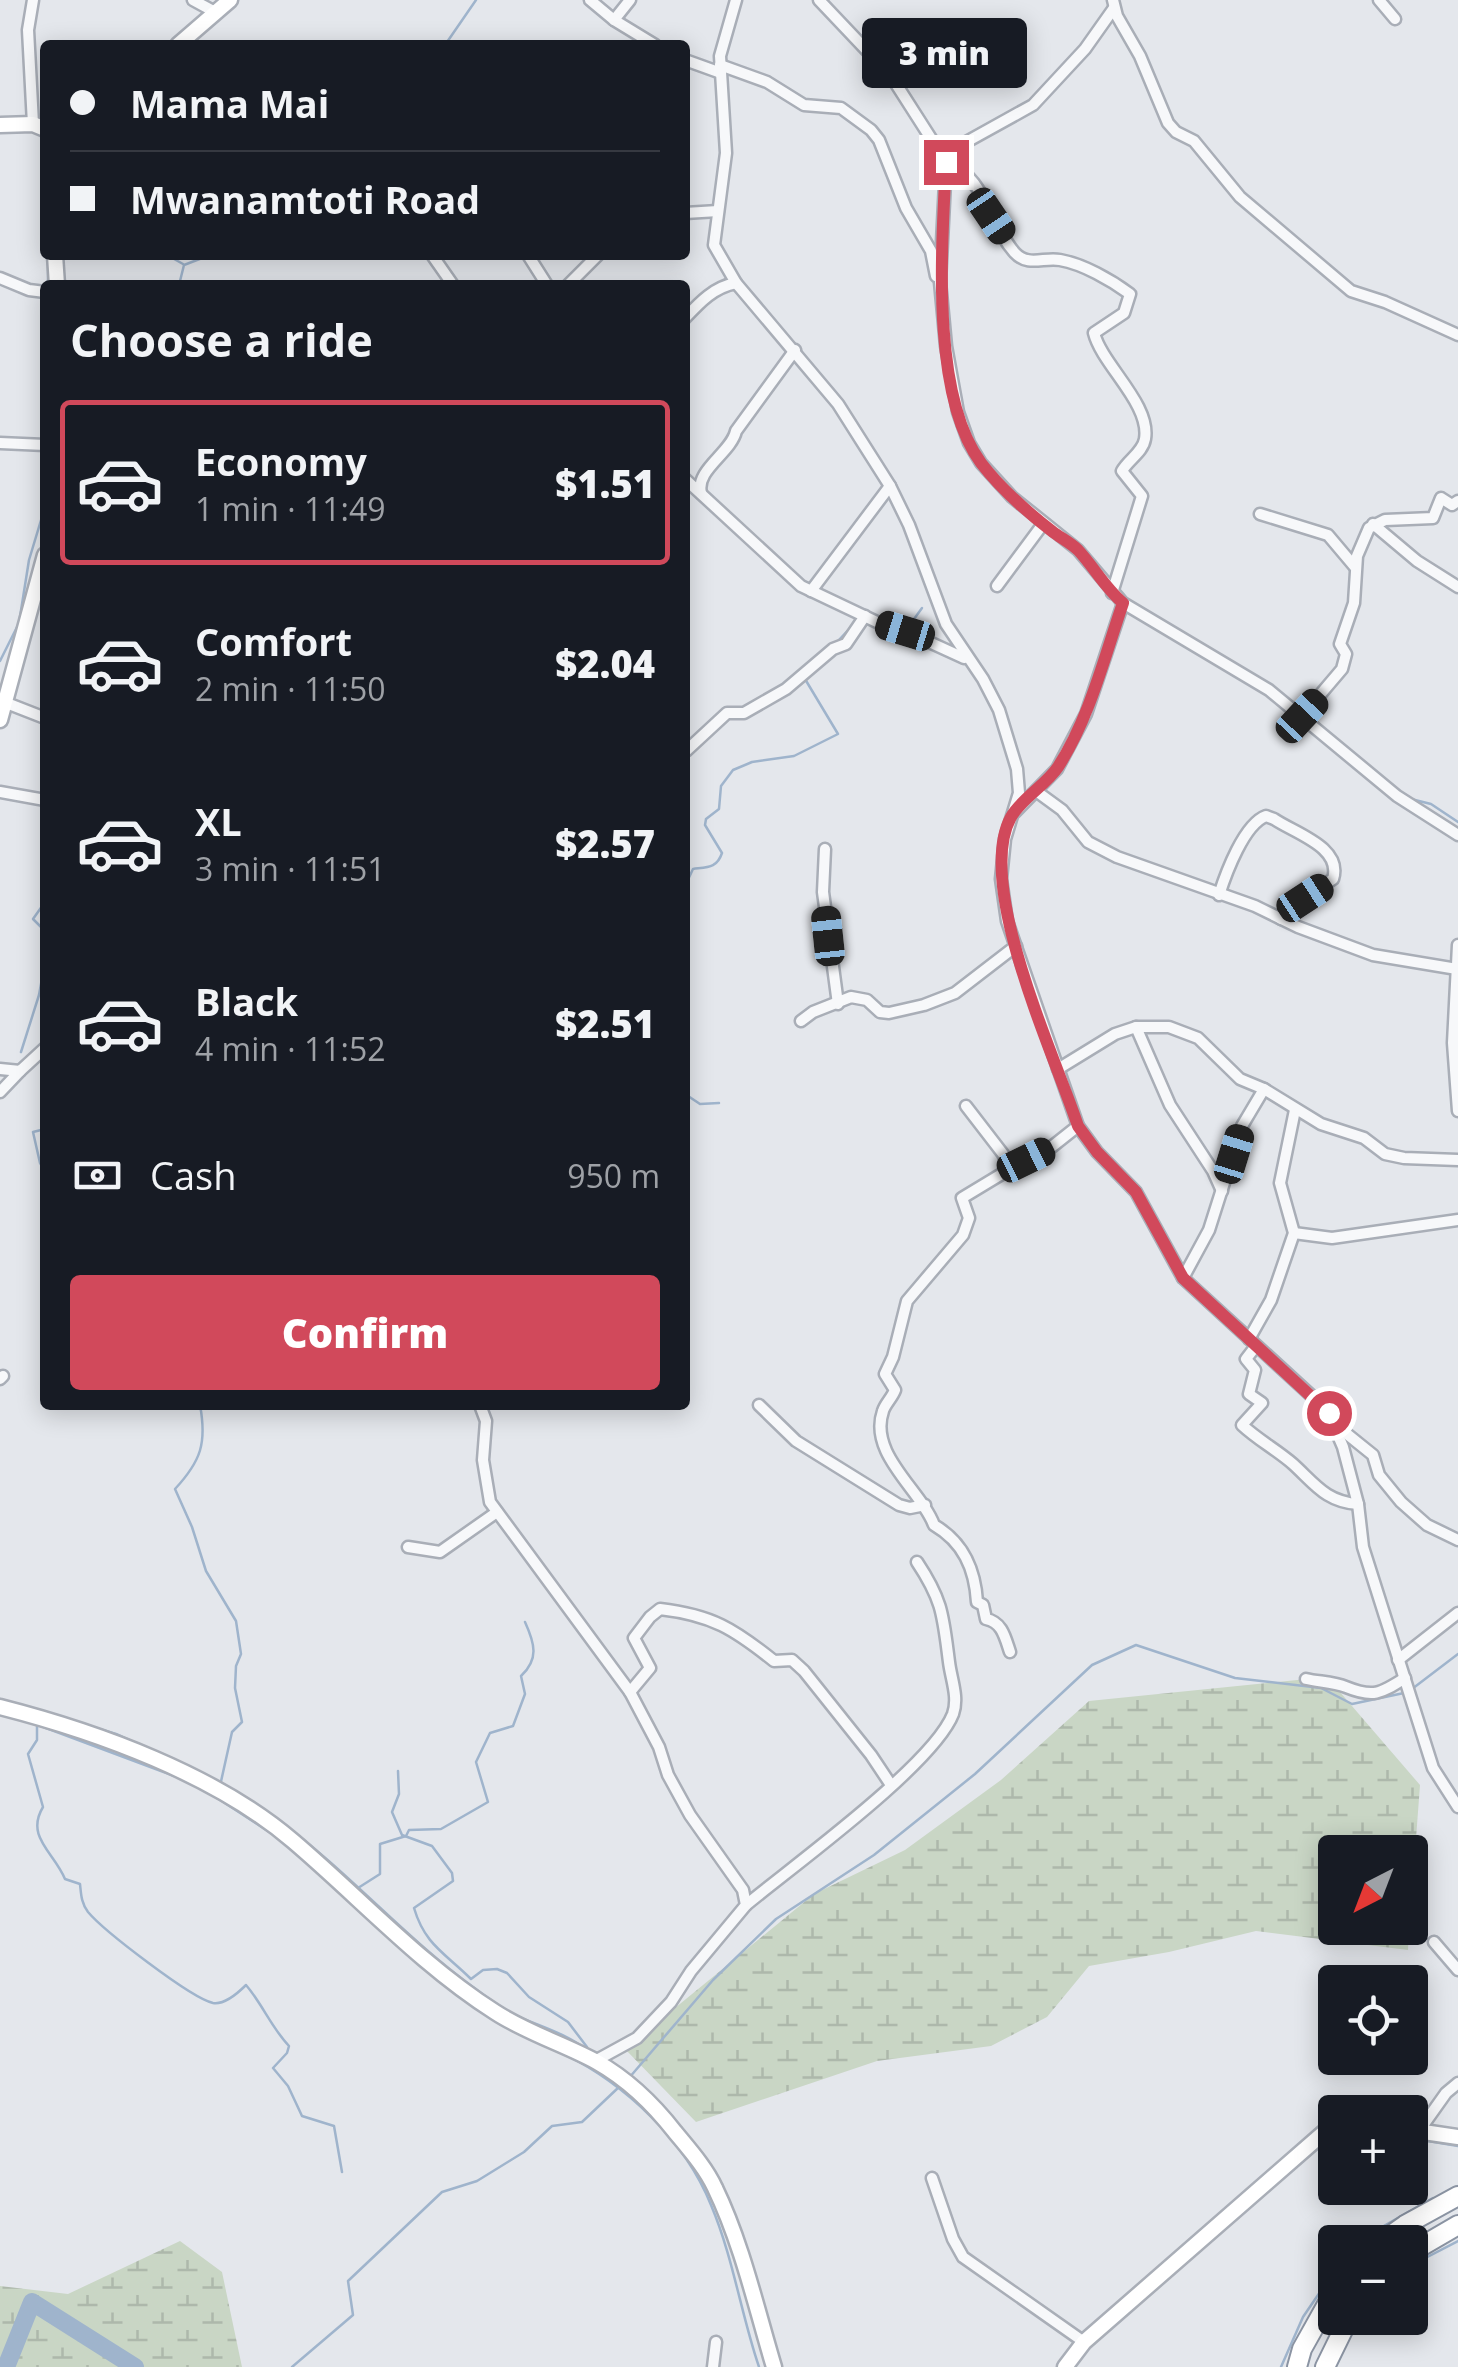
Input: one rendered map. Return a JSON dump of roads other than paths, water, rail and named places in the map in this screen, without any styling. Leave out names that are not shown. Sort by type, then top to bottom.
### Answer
[{"type":"highway","points":[[1405,2225],[1458,2196]]},
{"type":"highway","points":[[1428,2242],[1458,2225]]},
{"type":"highway","points":[[1297,2367],[1318,2320]]},
{"type":"highway","points":[[1325,2367],[1339,2335]]},
{"type":"street","points":[[2,124],[39,127],[28,30],[33,0]]},
{"type":"street","points":[[194,0],[215,12]]},
{"type":"street","points":[[184,40],[230,0]]},
{"type":"street","points":[[590,0],[647,40]]},
{"type":"street","points":[[614,20],[630,0]]},
{"type":"street","points":[[736,0],[722,46],[726,153],[714,245],[736,284],[838,404],[890,486],[909,524],[946,624],[999,710],[1020,793],[1005,839],[1001,879],[1008,920],[1078,1126],[1136,1192],[1183,1278],[1327,1410],[1336,1426],[1358,1504],[1363,1548],[1410,1698],[1433,1768],[1458,1807]]},
{"type":"street","points":[[819,0],[890,76],[944,159],[975,181],[991,216],[1020,257],[1076,265],[1130,294],[1124,313],[1094,333],[1098,348],[1129,391],[1146,435],[1143,446],[1122,471],[1142,496],[1112,594]]},
{"type":"street","points":[[1378,0],[1395,19]]},
{"type":"street","points":[[944,159],[1033,105],[1085,49],[1114,4]]},
{"type":"street","points":[[1114,4],[1168,123],[1204,151],[1240,197],[1351,291],[1458,335]]},
{"type":"street","points":[[690,61],[767,82],[804,105],[841,108],[871,130],[879,140],[906,208],[931,251],[953,385],[969,443],[981,463],[1012,497],[1078,550],[1123,603],[1255,681],[1397,796],[1458,835]]},
{"type":"street","points":[[942,302],[944,159]]},
{"type":"street","points":[[690,213],[718,210]]},
{"type":"street","points":[[573,280],[593,260]]},
{"type":"street","points":[[0,278],[40,291]]},
{"type":"street","points":[[690,313],[708,295],[725,285],[736,284]]},
{"type":"street","points":[[702,494],[701,480],[733,442],[736,431],[795,350]]},
{"type":"street","points":[[0,443],[40,445]]},
{"type":"street","points":[[690,483],[791,578],[811,591],[969,660]]},
{"type":"street","points":[[811,591],[890,486]]},
{"type":"street","points":[[1302,716],[1342,669],[1346,654],[1340,644],[1354,603],[1354,567],[1373,524],[1433,518],[1440,498],[1452,505],[1458,501]]},
{"type":"street","points":[[1260,514],[1328,536],[1354,567]]},
{"type":"street","points":[[997,586],[1043,524]]},
{"type":"street","points":[[1373,524],[1417,561],[1458,587]]},
{"type":"street","points":[[0,720],[7,668],[40,570]]},
{"type":"street","points":[[1011,816],[1057,769],[1086,714],[1123,603]]},
{"type":"street","points":[[690,748],[722,717],[730,712],[744,712],[786,689],[834,649],[846,644],[865,616]]},
{"type":"street","points":[[4,702],[40,716]]},
{"type":"street","points":[[1036,791],[1062,810],[1088,842],[1102,851],[1373,956],[1457,969]]},
{"type":"street","points":[[0,792],[40,799]]},
{"type":"street","points":[[1219,895],[1227,867],[1255,822],[1266,816],[1322,848],[1336,870],[1332,879],[1286,910],[1281,918]]},
{"type":"street","points":[[824,848],[823,892],[838,1004]]},
{"type":"street","points":[[801,1021],[814,1012],[859,997],[880,1012],[889,1013],[956,994],[1016,946]]},
{"type":"street","points":[[1458,946],[1453,1043],[1458,1111]]},
{"type":"street","points":[[1058,1069],[1115,1034],[1136,1026],[1169,1027],[1198,1038],[1240,1080],[1264,1089],[1321,1124],[1364,1138],[1385,1154],[1458,1160]]},
{"type":"street","points":[[1136,1026],[1170,1105],[1222,1191]]},
{"type":"street","points":[[0,1092],[40,1052]]},
{"type":"street","points":[[0,1069],[20,1070]]},
{"type":"street","points":[[1183,1278],[1208,1230],[1242,1126],[1264,1089]]},
{"type":"street","points":[[966,1106],[1003,1154],[1010,1170]]},
{"type":"street","points":[[1295,1110],[1280,1183],[1294,1233],[1246,1359],[1255,1370],[1248,1394],[1262,1403],[1242,1425],[1294,1464],[1324,1494],[1340,1503],[1358,1504]]},
{"type":"street","points":[[1010,1652],[999,1624],[986,1619],[983,1605],[977,1602],[976,1580],[957,1543],[950,1533],[934,1525],[901,1477],[886,1446],[881,1432],[882,1413],[894,1390],[885,1374],[908,1301],[963,1236],[969,1218],[962,1198],[1049,1148],[1078,1126]]},
{"type":"street","points":[[1294,1233],[1332,1238],[1458,1220]]},
{"type":"street","points":[[759,1405],[796,1441],[898,1505],[924,1506]]},
{"type":"street","points":[[482,1410],[486,1421],[486,1489],[497,1512],[630,1692],[682,1802],[743,1890],[746,1905]]},
{"type":"street","points":[[1336,1426],[1373,1454],[1378,1473],[1409,1509],[1427,1524],[1458,1540]]},
{"type":"street","points":[[408,1547],[440,1552],[497,1512]]},
{"type":"street","points":[[595,2061],[637,2038],[746,1905],[891,1786],[935,1743],[955,1705],[945,1616],[936,1590],[918,1562]]},
{"type":"street","points":[[630,1692],[650,1668],[634,1638],[650,1617],[660,1609],[712,1618],[774,1661],[792,1660],[804,1671],[872,1755],[891,1786]]},
{"type":"street","points":[[1398,1660],[1458,1613]]},
{"type":"street","points":[[1306,1680],[1344,1686],[1358,1694],[1376,1694],[1406,1682]]},
{"type":"street","points":[[0,1706],[123,1745],[252,1811],[292,1840],[354,1898],[496,2013],[595,2061],[636,2090],[674,2130],[713,2184],[732,2230],[774,2367]]},
{"type":"street","points":[[1434,1942],[1458,1970]]},
{"type":"street","points":[[1428,2114],[1458,2084]]},
{"type":"street","points":[[1428,2132],[1458,2137]]},
{"type":"street","points":[[1065,2367],[1084,2342],[1318,2137]]},
{"type":"street","points":[[932,2178],[953,2240],[964,2257],[1084,2342]]},
{"type":"street","points":[[713,2367],[716,2342]]},
{"type":"waterway","points":[[448,40],[476,0]]},
{"type":"waterway","points":[[48,260],[48,280]]},
{"type":"waterway","points":[[176,260],[183,264]]},
{"type":"waterway","points":[[180,280],[184,265],[197,260]]},
{"type":"waterway","points":[[0,661],[19,623],[29,560],[40,524]]},
{"type":"waterway","points":[[903,626],[909,626],[922,608]]},
{"type":"waterway","points":[[837,642],[852,626]]},
{"type":"waterway","points":[[690,875],[693,869],[715,864],[720,858],[722,853],[705,825],[706,819],[719,809],[721,786],[733,770],[752,762],[794,756],[838,734],[805,679]]},
{"type":"waterway","points":[[1411,799],[1431,804],[1458,822]]},
{"type":"waterway","points":[[40,909],[33,919],[40,926]]},
{"type":"waterway","points":[[21,1052],[40,990]]},
{"type":"waterway","points":[[690,1097],[700,1104],[719,1103]]},
{"type":"waterway","points":[[40,1130],[33,1132],[40,1163]]},
{"type":"waterway","points":[[201,1410],[200,1451],[175,1489],[206,1571],[236,1621],[241,1654],[235,1688],[242,1722],[232,1732],[220,1786]]},
{"type":"waterway","points":[[358,1888],[380,1874],[380,1844],[406,1836],[409,1830],[441,1829],[488,1802],[476,1762],[490,1733],[513,1726],[525,1694],[521,1676],[534,1651],[525,1622]]},
{"type":"waterway","points":[[629,2078],[713,1980],[776,1919],[874,1855],[975,1774],[1092,1665],[1136,1645],[1235,1678],[1321,1688],[1352,1704],[1404,1693]]},
{"type":"waterway","points":[[1412,1689],[1458,1654]]},
{"type":"waterway","points":[[0,1699],[116,1734],[186,1766]]},
{"type":"waterway","points":[[30,1722],[177,1777]]},
{"type":"waterway","points":[[37,1726],[37,1740],[28,1754],[43,1807],[37,1827],[65,1879],[80,1884],[84,1905],[97,1921],[186,1989],[218,2003],[246,1985],[289,2046],[273,2068],[288,2086],[302,2116],[334,2126],[342,2172]]},
{"type":"waterway","points":[[398,1771],[399,1794],[392,1812],[402,1835],[432,1846],[452,1873],[453,1881],[414,1908],[424,1931],[471,1979],[483,1970],[507,1973],[529,1997],[568,2022],[587,2047]]},
{"type":"waterway","points":[[211,1794],[280,1839]]},
{"type":"waterway","points":[[279,1821],[482,1994],[511,2013],[587,2050]]},
{"type":"waterway","points":[[290,1847],[406,1952]]},
{"type":"waterway","points":[[564,2054],[630,2098],[651,2116],[686,2158],[719,2225],[759,2367]]},
{"type":"waterway","points":[[292,2367],[353,2315],[348,2281],[442,2192],[477,2181],[524,2152],[552,2126],[582,2122],[619,2087]]},
{"type":"waterway","points":[[1428,2141],[1458,2146]]},
{"type":"waterway","points":[[1443,2194],[1458,2186]]},
{"type":"waterway","points":[[1386,2225],[1433,2198]]},
{"type":"waterway","points":[[1428,2257],[1458,2241]]},
{"type":"waterway","points":[[1281,2367],[1303,2317],[1318,2295]]},
{"type":"waterway","points":[[6,2367],[32,2302],[135,2367]]}]
